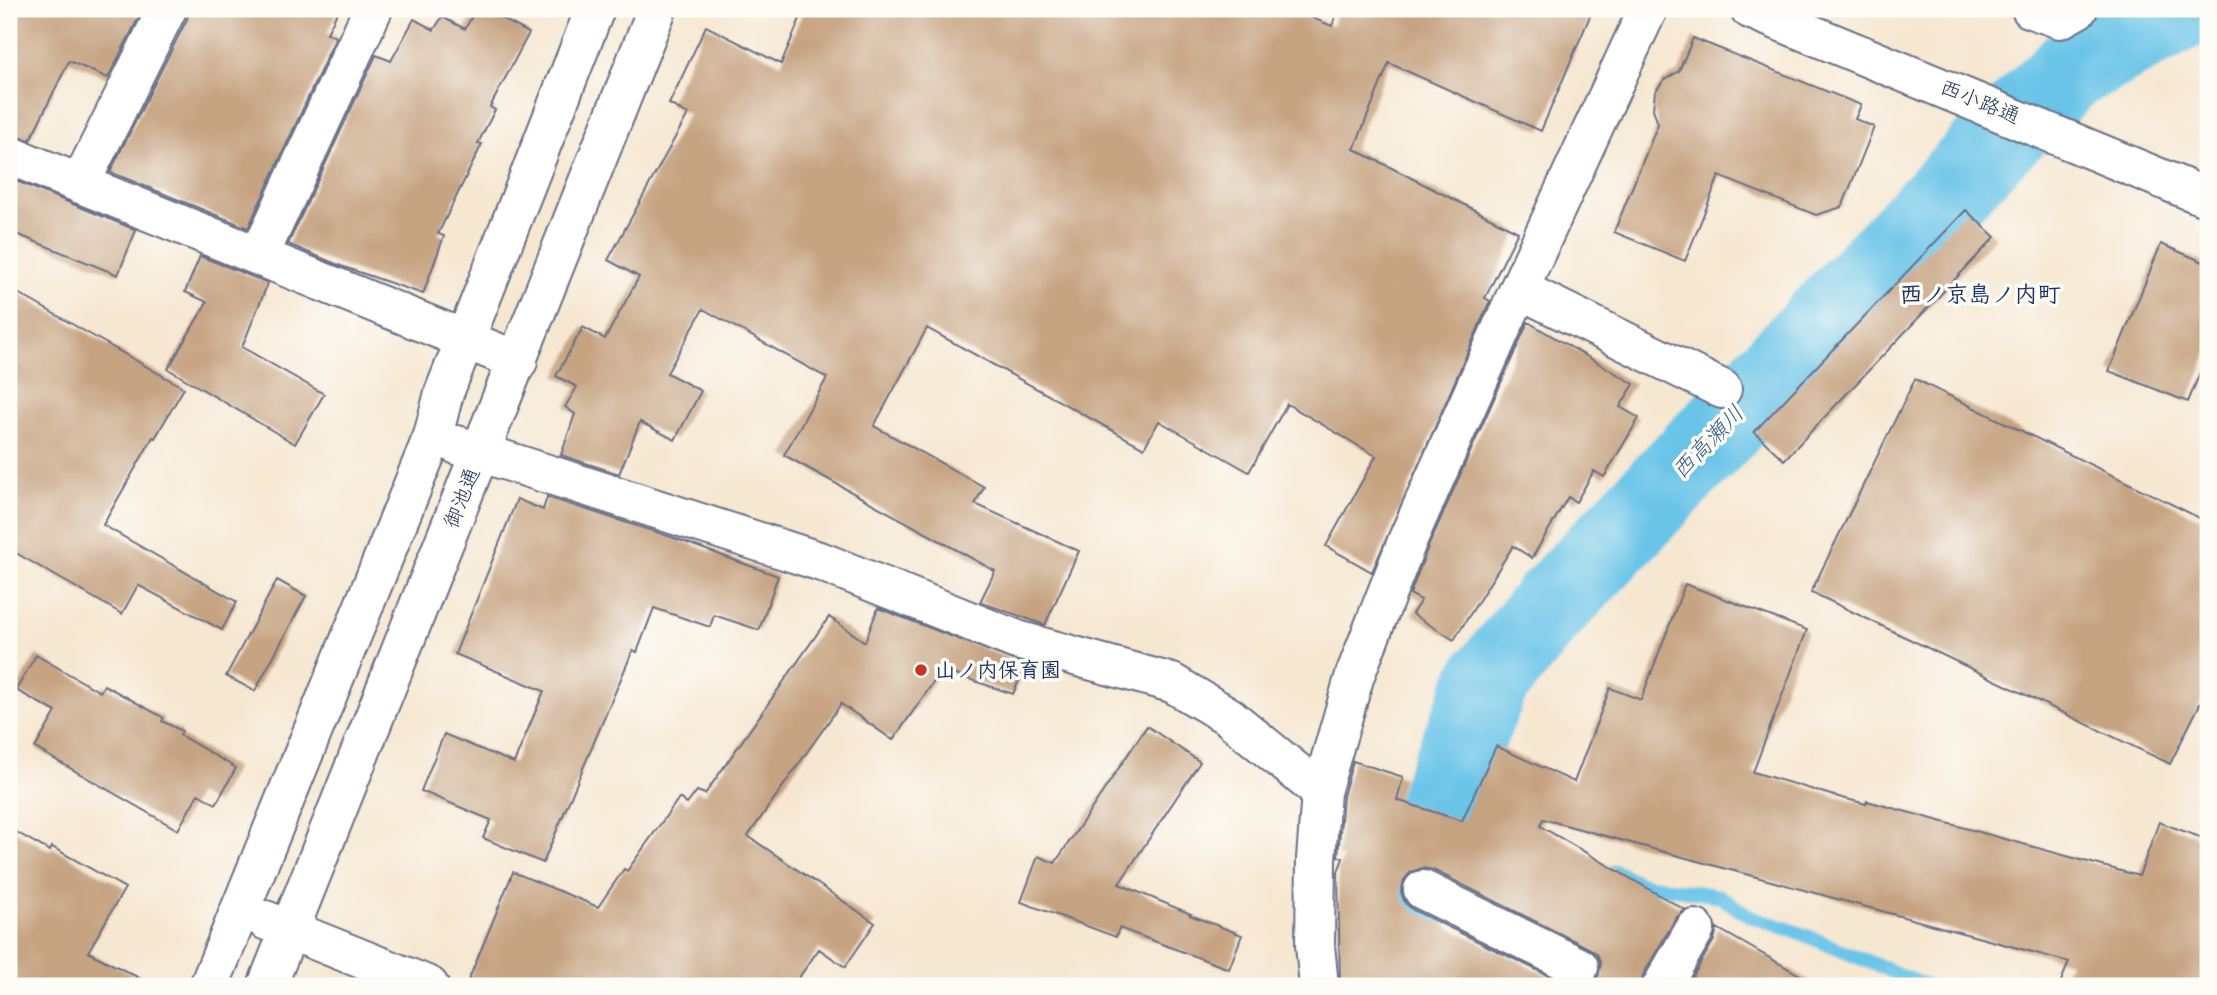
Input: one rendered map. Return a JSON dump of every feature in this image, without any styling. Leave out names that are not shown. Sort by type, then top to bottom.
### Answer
[{"type":"street","points":[[80,184],[167,9]]},
{"type":"street","points":[[259,256],[373,9]]},
{"type":"street","points":[[209,986],[433,436],[444,393],[464,340],[595,9]]},
{"type":"street","name":"御池通","points":[[267,986],[657,9]]},
{"type":"street","points":[[1319,986],[1315,920],[1321,792],[1355,675],[1376,618],[1519,289],[1648,9]]},
{"type":"street","name":"西小路通","points":[[1750,9],[2208,198]]},
{"type":"street","points":[[2031,9],[2060,19],[2078,9]]},
{"type":"street","points":[[9,155],[518,361]]},
{"type":"street","points":[[1519,289],[1722,388]]},
{"type":"street","points":[[433,436],[822,562],[1017,640],[1172,683],[1228,716],[1321,792]]},
{"type":"street","points":[[1423,890],[1579,967],[1571,986]]},
{"type":"street","points":[[241,910],[429,986]]},
{"type":"street","points":[[1661,986],[1695,929]]},
{"type":"building","points":[[9,9],[143,9],[108,78],[69,61],[30,140],[9,134]]},
{"type":"building","points":[[189,9],[339,9],[327,33],[336,37],[248,228],[110,172],[187,19]]},
{"type":"building","points":[[476,9],[484,9],[529,33],[490,107],[495,110],[478,143],[482,144],[438,234],[444,236],[423,294],[341,266],[288,244],[376,55],[391,61],[414,19],[434,30],[442,17],[465,29]]},
{"type":"building","points":[[804,9],[1290,9],[1332,26],[1338,9],[1593,9],[1541,131],[1389,63],[1354,149],[1518,232],[1485,298],[1490,301],[1372,572],[1326,546],[1376,456],[1287,404],[1249,472],[1159,421],[1144,448],[927,328],[874,426],[984,487],[975,504],[1079,551],[1045,625],[980,602],[995,571],[784,455],[827,378],[703,309],[667,373],[701,391],[675,440],[640,422],[619,474],[561,455],[575,414],[565,407],[577,387],[556,376],[583,327],[605,339],[639,277],[608,260],[688,114],[669,104],[706,26],[781,64]]},
{"type":"building","points":[[1693,38],[1861,105],[1855,119],[1874,127],[1842,207],[1816,215],[1719,176],[1685,261],[1614,232],[1658,124],[1653,109],[1655,92],[1664,80],[1679,71]]},
{"type":"building","points":[[9,178],[136,230],[118,275],[9,231]]},
{"type":"building","points":[[1966,210],[1995,237],[1784,460],[1754,432]]},
{"type":"building","points":[[2161,244],[2208,264],[2208,353],[2188,402],[2109,371]]},
{"type":"building","points":[[200,256],[268,283],[242,347],[324,394],[295,444],[168,369],[207,302],[185,292]]},
{"type":"building","points":[[9,288],[184,388],[103,525],[237,602],[222,630],[138,585],[122,614],[9,549]]},
{"type":"building","points":[[1528,322],[1634,384],[1620,407],[1639,418],[1604,477],[1594,471],[1576,502],[1568,497],[1532,558],[1513,546],[1454,640],[1412,614],[1421,600],[1410,594],[1428,547]]},
{"type":"building","points":[[1915,379],[2208,522],[2208,688],[2170,764],[1811,592]]},
{"type":"building","points":[[547,497],[671,537],[778,576],[759,630],[714,615],[710,627],[654,608],[637,652],[633,650],[543,863],[483,838],[491,820],[421,791],[444,734],[514,763],[544,691],[455,654],[517,499],[543,510]]},
{"type":"building","points":[[277,580],[306,596],[255,691],[226,676]]},
{"type":"building","points":[[1685,584],[1807,630],[1753,772],[2139,876],[2159,822],[2208,840],[2208,986],[2059,986],[2069,962],[1543,819],[1540,826],[1685,910],[1676,918],[1643,975],[1640,986],[1595,986],[1601,964],[1597,954],[1589,948],[1433,870],[1422,868],[1411,872],[1404,880],[1401,892],[1405,903],[1413,910],[1551,977],[1550,986],[1340,986],[1338,872],[1343,858],[1338,856],[1343,796],[1353,761],[1403,777],[1397,800],[1462,821],[1496,746],[1574,782],[1610,688],[1641,700]]},
{"type":"building","points":[[878,608],[1026,665],[1013,694],[942,670],[893,740],[841,704],[748,836],[875,923],[845,967],[819,949],[793,986],[466,986],[513,872],[598,907],[679,798],[687,804],[697,791],[705,794],[829,617],[865,642]]},
{"type":"building","points":[[36,655],[100,692],[104,685],[164,718],[162,721],[182,731],[180,735],[236,768],[216,804],[198,794],[178,830],[35,748],[56,712],[16,690]]},
{"type":"building","points":[[1147,726],[1200,762],[1119,884],[1242,935],[1229,969],[1119,928],[1116,937],[1021,902],[1038,856],[1055,863]]},
{"type":"building","points":[[9,828],[50,851],[52,847],[125,888],[88,952],[155,986],[9,986]]},
{"type":"building","points":[[1717,928],[1819,986],[1687,986],[1714,940]]},
{"type":"waterway","name":"西高瀬川","points":[[1380,986],[1444,788],[1488,682],[1549,607],[1989,149],[2071,69],[2183,9]]},
{"type":"waterway","points":[[1444,788],[1486,810]]},
{"type":"waterway","points":[[1615,871],[1640,883],[1719,896],[1750,916],[1805,935],[1926,986]]},
{"type":"place","name":"山ノ内保育園","points":[[921,670]]},
{"type":"district","name":"西ノ京島ノ内町","points":[[1980,294]]}]
